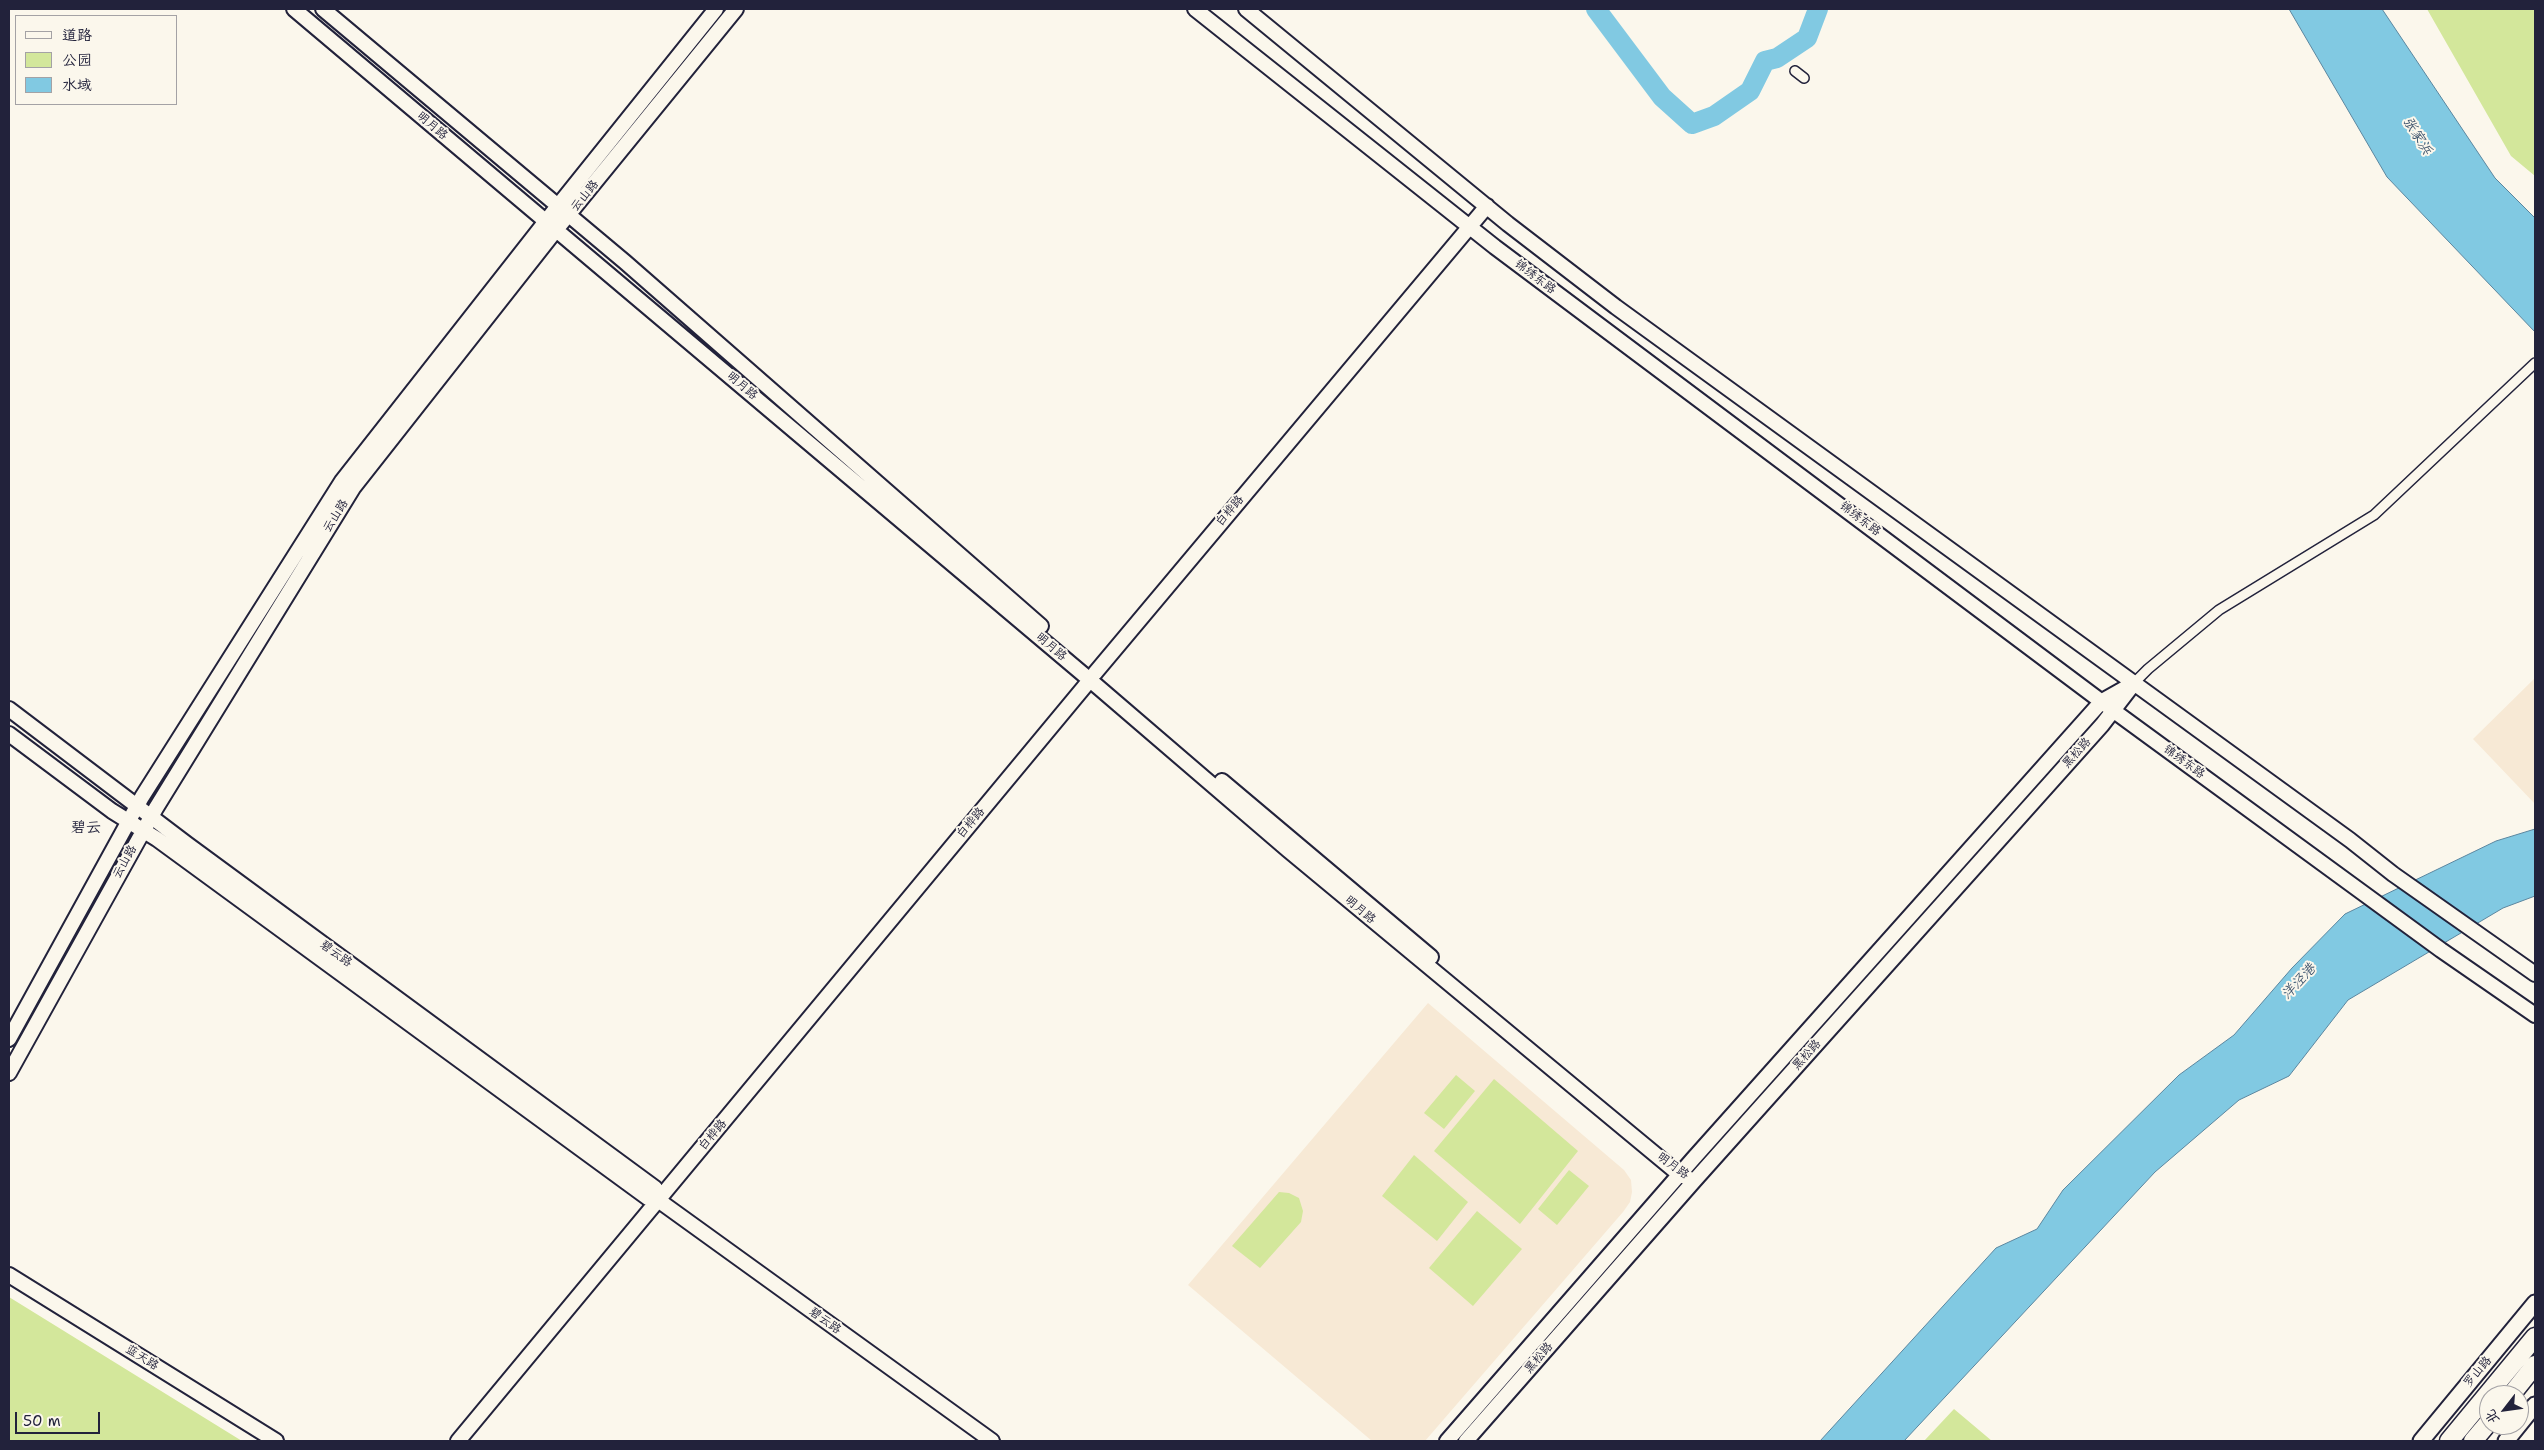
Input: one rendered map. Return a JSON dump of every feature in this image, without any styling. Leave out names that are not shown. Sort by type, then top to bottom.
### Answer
[{"type":"highway","points":[[2449,1441],[2535,1337]]},
{"type":"highway","points":[[2519,1385],[2535,1365]]},
{"type":"main road","name":"罗山路","points":[[2421,1441],[2535,1303]]},
{"type":"main road","points":[[2506,1441],[2535,1405]]},
{"type":"street","name":"明月路","points":[[294,9],[550,226],[1092,676]]},
{"type":"street","name":"明月路","points":[[323,9],[569,216],[1092,676],[1266,832],[1694,1181]]},
{"type":"street","name":"云山路","points":[[9,1073],[151,816],[353,488],[550,226],[557,207],[716,9]]},
{"type":"street","name":"云山路","points":[[9,1039],[128,820],[342,481],[550,226],[569,216],[736,9]]},
{"type":"street","name":"锦绣东路","points":[[1195,9],[1469,227],[2114,711],[2441,950],[2535,1015]]},
{"type":"street","name":"锦绣东路","points":[[1246,9],[1487,206],[1616,307],[2350,840],[2393,874],[2535,974]]},
{"type":"street","points":[[1795,71],[1804,78]]},
{"type":"street","name":"白桦路","points":[[458,1441],[1092,676],[1487,206]]},
{"type":"street","name":"黑松路","points":[[1466,1441],[1694,1181],[2114,711],[2134,683],[2218,610],[2374,515],[2535,363]]},
{"type":"street","points":[[1447,1441],[1682,1171],[2102,701],[2134,683]]},
{"type":"street","name":"碧云路","points":[[9,709],[655,1188],[658,1200]]},
{"type":"street","name":"碧云路","points":[[9,734],[648,1198],[658,1200],[992,1441]]},
{"type":"street","name":"蓝天路","points":[[9,1275],[276,1441]]},
{"type":"shaded area","points":[[2535,678],[2535,804],[2473,739]]},
{"type":"shaded area","points":[[1428,1003],[1624,1170],[1631,1180],[1632,1192],[1630,1202],[1623,1212],[1425,1441],[1372,1441],[1188,1285]]},
{"type":"green space","points":[[2427,9],[2535,9],[2535,176],[2511,156]]},
{"type":"green space","points":[[1456,1075],[1475,1091],[1444,1129],[1424,1113]]},
{"type":"green space","points":[[1494,1079],[1578,1151],[1520,1224],[1434,1151]]},
{"type":"green space","points":[[1414,1155],[1468,1202],[1437,1241],[1382,1196]]},
{"type":"green space","points":[[1569,1170],[1589,1186],[1557,1225],[1538,1209]]},
{"type":"green space","points":[[1279,1192],[1289,1193],[1299,1198],[1303,1211],[1301,1222],[1260,1268],[1232,1246]]},
{"type":"green space","points":[[1477,1211],[1522,1249],[1473,1306],[1429,1268]]},
{"type":"green space","points":[[9,1297],[242,1441],[9,1441]]},
{"type":"green space","points":[[1954,1409],[1992,1441],[1924,1441]]},
{"type":"water","name":"张家浜","points":[[2289,9],[2382,9],[2495,178],[2535,218],[2535,332],[2387,177]]},
{"type":"water","name":"洋泾港","points":[[2535,829],[2535,896],[2503,908],[2348,1000],[2289,1076],[2239,1100],[2155,1172],[1904,1441],[1820,1441],[1996,1248],[2037,1229],[2063,1190],[2179,1075],[2234,1035],[2292,968],[2345,914],[2496,841]]},
{"type":"waterway","points":[[1596,9],[1662,97],[1692,124],[1714,116],[1750,91],[1765,61],[1777,58],[1807,38],[1818,9]]},
{"type":"district","name":"碧云","points":[[86,828]]}]
